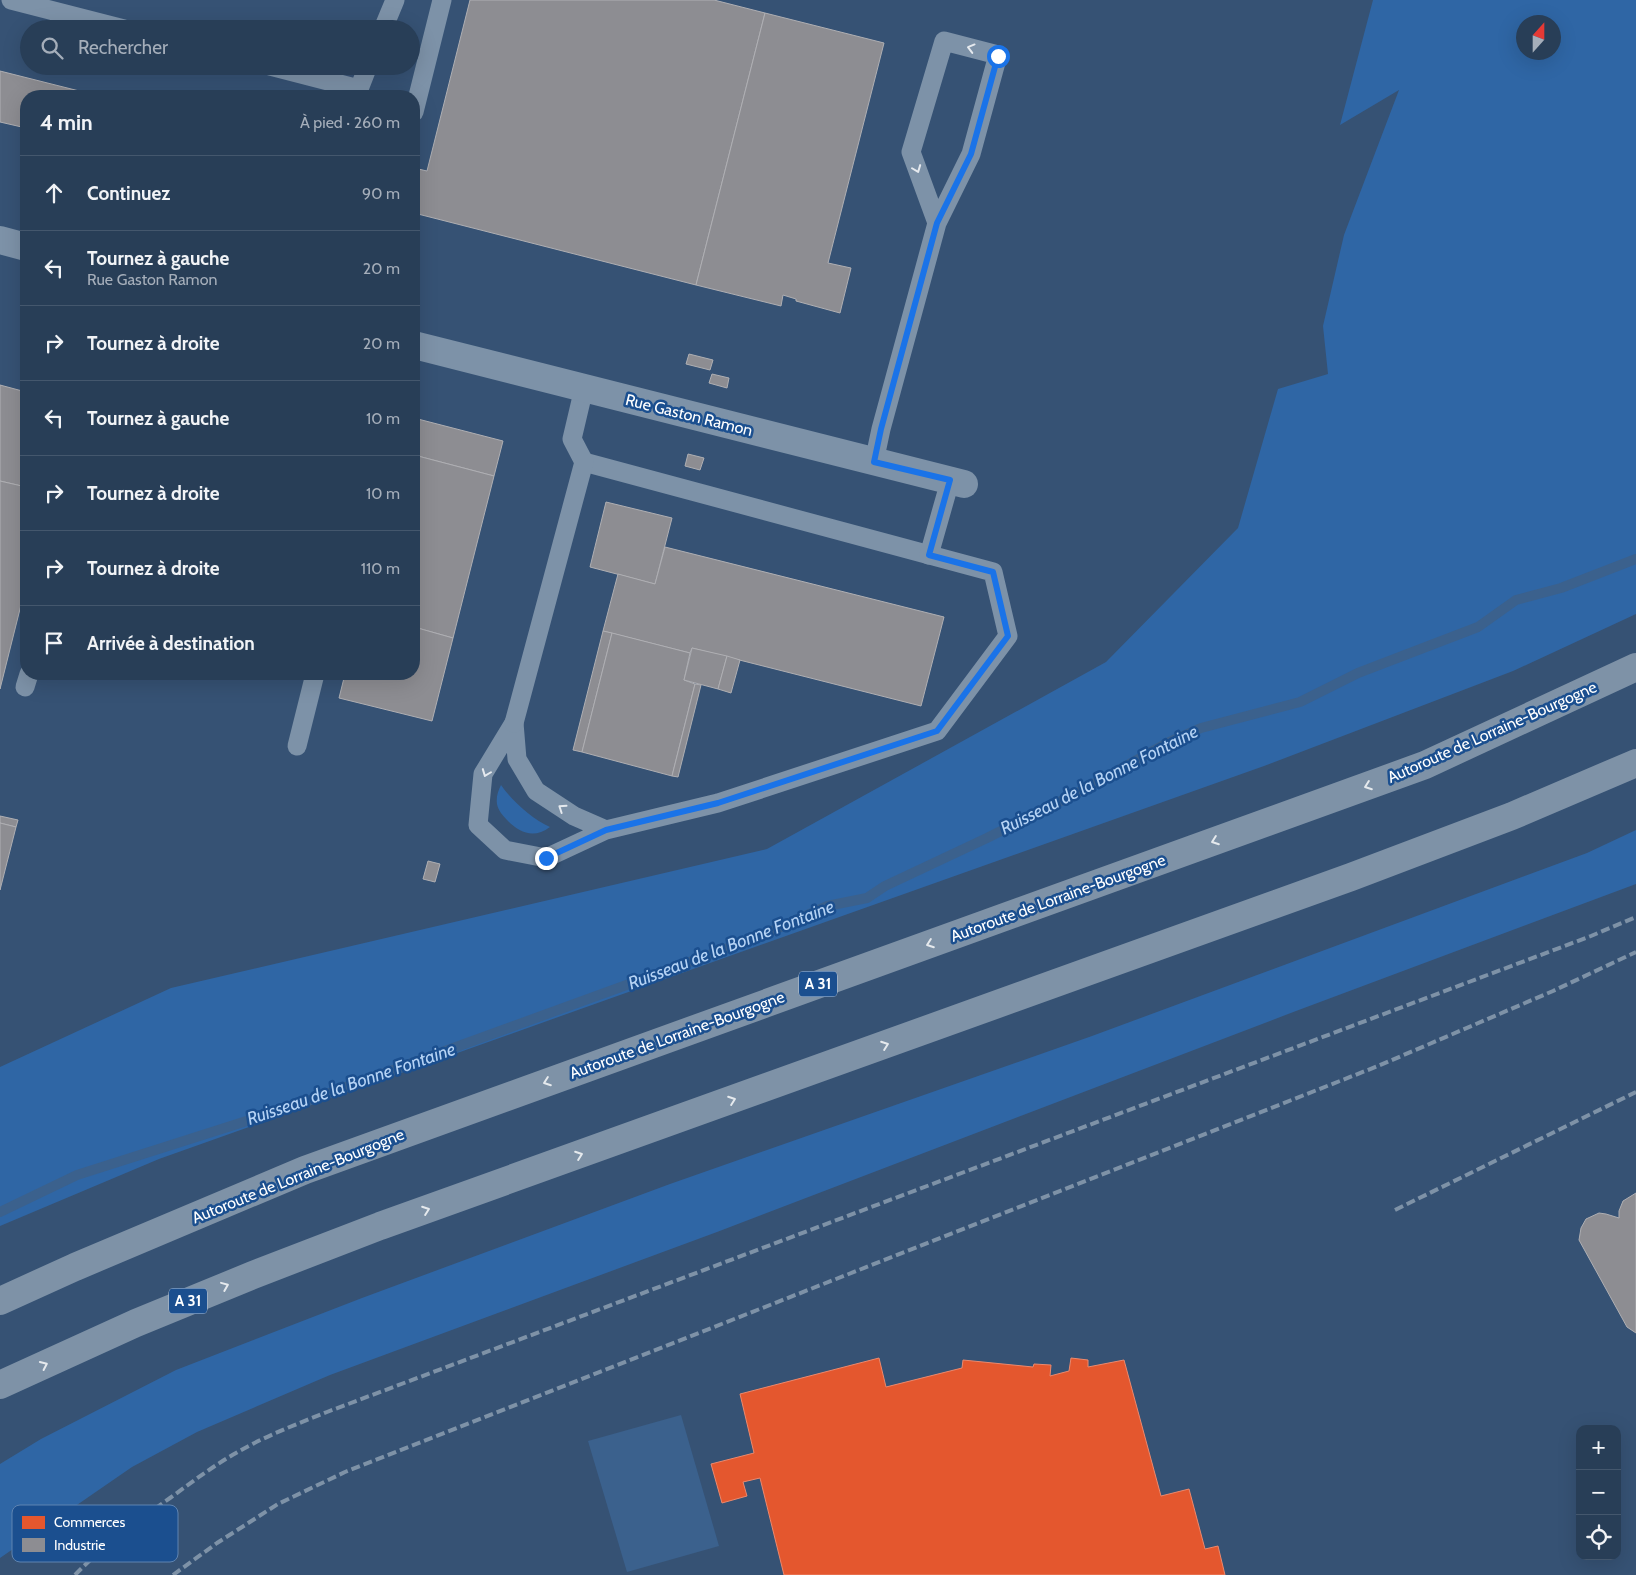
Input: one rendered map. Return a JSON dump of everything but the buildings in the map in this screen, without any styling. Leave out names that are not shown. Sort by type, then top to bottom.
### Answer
[{"type":"highway","name":"Autoroute de Lorraine-Bourgogne","points":[[0,1301],[75,1267],[305,1170],[1426,765],[1636,667]]},
{"type":"highway","name":"A 31","points":[[0,1385],[136,1323],[362,1233],[1352,877],[1512,816],[1636,763]]},
{"type":"street","points":[[0,240],[20,245]]},
{"type":"street","name":"Rue Gaston Ramon","points":[[420,347],[957,482]]},
{"type":"lane","points":[[11,0],[89,20]]},
{"type":"lane","points":[[387,20],[395,0]]},
{"type":"lane","points":[[420,90],[442,0]]},
{"type":"lane","points":[[874,462],[881,429],[937,223],[971,154],[998,56],[944,41],[911,152],[937,223]]},
{"type":"lane","points":[[305,75],[359,89],[364,75]]},
{"type":"lane","points":[[584,388],[572,439],[584,462],[514,723],[483,774],[478,825],[504,850],[546,858],[606,830],[718,803],[937,731],[1008,636],[993,572],[584,462]]},
{"type":"lane","points":[[929,555],[957,482]]},
{"type":"lane","points":[[297,746],[313,680]]},
{"type":"lane","points":[[514,723],[517,759],[536,791],[574,816],[606,830]]},
{"type":"shaded area","points":[[1373,0],[1636,0],[1636,614],[1513,671],[1264,766],[159,1159],[0,1226],[0,1067],[171,988],[767,849],[1106,662],[1238,528],[1278,389],[1328,374],[1323,326],[1344,235],[1399,90],[1340,125]]},
{"type":"shaded area","points":[[501,785],[523,809],[550,827],[533,834],[517,829],[503,815],[498,806],[497,796]]},
{"type":"shaded area","points":[[1636,830],[1636,884],[1296,1011],[717,1232],[330,1375],[197,1432],[132,1467],[77,1505],[12,1505],[12,1550],[0,1558],[0,1464],[41,1439],[176,1370],[362,1298],[670,1184],[1092,1036],[1587,853]]},
{"type":"shaded area","points":[[681,1415],[719,1546],[627,1572],[588,1441]]},
{"type":"waterway","name":"Ruisseau de la Bonne Fontaine","points":[[0,1212],[77,1175],[294,1106],[761,936],[827,906],[867,898],[885,886],[1079,792],[1169,742],[1201,728],[1300,702],[1358,673],[1478,627],[1516,600],[1561,588],[1636,559]]},
{"type":"railway","points":[[160,1505],[227,1458],[281,1431],[327,1412],[1591,936],[1636,917]]},
{"type":"railway","points":[[173,1575],[217,1543],[278,1504],[345,1472],[1378,1066],[1553,991],[1636,952]]},
{"type":"railway","points":[[1395,1210],[1636,1092]]},
{"type":"railway","points":[[75,1575],[89,1562]]},
{"type":"route","points":[[546,858],[606,830],[718,803],[937,731],[1008,636],[993,572],[929,555],[950,480],[874,462],[881,429],[937,223],[971,154],[998,56]]}]
